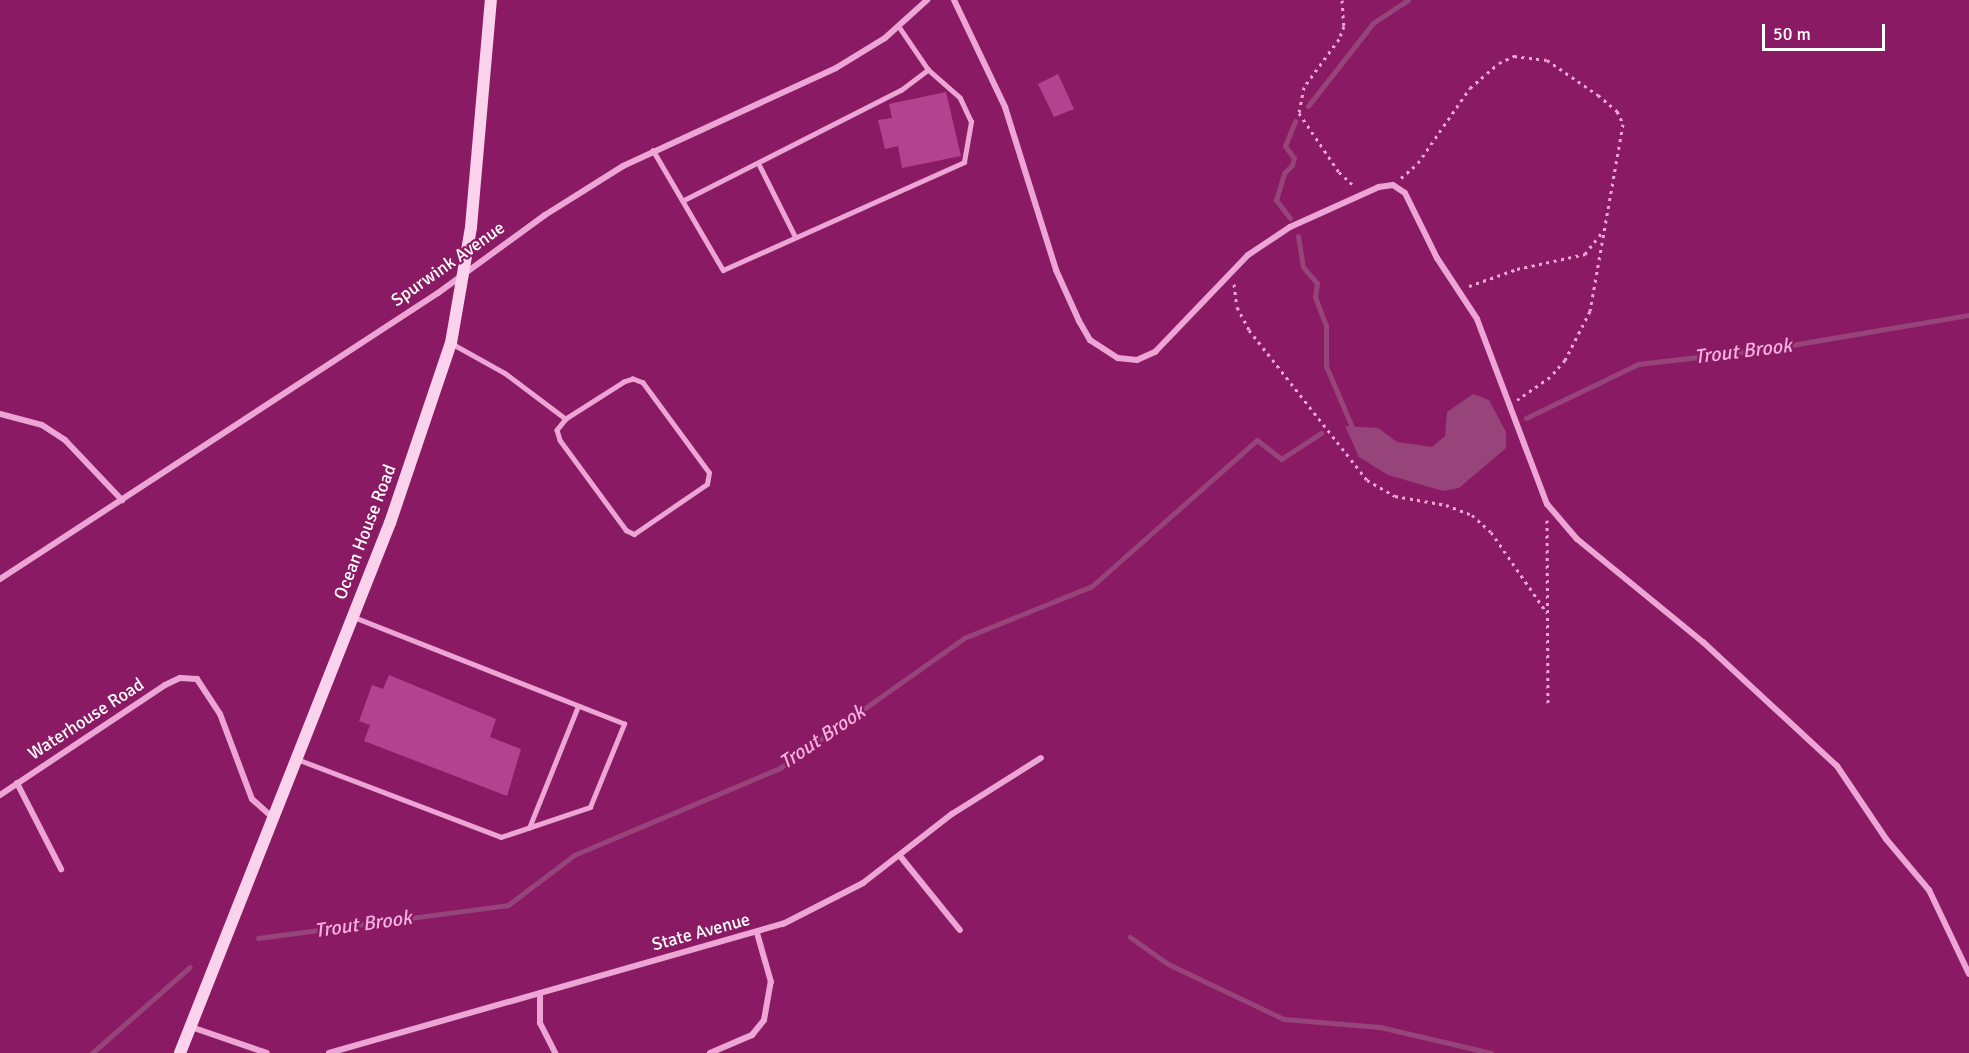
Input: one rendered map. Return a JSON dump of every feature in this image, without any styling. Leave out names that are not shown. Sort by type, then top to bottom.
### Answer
[{"type":"main road","name":"Ocean House Road","points":[[180,1053],[353,617],[451,343],[464,274],[491,0]]},
{"type":"street","name":"Spurwink Avenue","points":[[0,579],[464,274],[545,215],[653,150],[836,68],[898,26],[927,0]]},
{"type":"street","points":[[954,0],[1005,106],[1056,270],[1090,340],[1119,358],[1137,360],[1155,352],[1267,240],[1364,194],[1393,185],[1405,193],[1437,258],[1477,319],[1512,403],[1547,504],[1577,539],[1703,642],[1837,766],[1886,839],[1929,890],[1969,974]]},
{"type":"street","points":[[0,414],[42,425],[65,440],[122,500]]},
{"type":"street","name":"Waterhouse Road","points":[[0,795],[165,685],[180,678],[197,679],[214,701],[252,799],[272,817]]},
{"type":"street","name":"State Avenue","points":[[330,1053],[351,1051],[540,993],[757,933],[831,902],[900,856],[952,814],[1041,758]]},
{"type":"street","points":[[17,783],[61,869]]},
{"type":"street","points":[[900,856],[960,930]]},
{"type":"street","points":[[710,1053],[752,1035],[764,1020],[771,982],[757,933]]},
{"type":"street","points":[[540,993],[540,1023],[555,1053]]},
{"type":"street","points":[[190,1027],[267,1053]]},
{"type":"lane","points":[[653,150],[723,270],[964,162],[971,122],[960,98],[927,70],[898,26]]},
{"type":"lane","points":[[684,200],[759,164],[901,90],[927,70]]},
{"type":"lane","points":[[759,164],[795,236]]},
{"type":"lane","points":[[451,343],[505,373],[566,420]]},
{"type":"lane","points":[[633,379],[644,383],[709,473],[707,484],[634,534],[626,530],[560,440],[558,430],[566,420],[624,382],[633,379]]},
{"type":"lane","points":[[297,759],[501,837],[590,807],[624,724],[353,617]]},
{"type":"lane","points":[[529,828],[578,706]]},
{"type":"path","points":[[1342,0],[1341,33],[1304,87],[1299,113],[1339,172],[1364,194]]},
{"type":"path","points":[[1393,185],[1418,163],[1484,74],[1514,56],[1532,56],[1547,60],[1582,83],[1617,111],[1623,124],[1590,311],[1581,334],[1550,377],[1512,403]]},
{"type":"path","points":[[1459,291],[1517,269],[1586,254],[1604,230]]},
{"type":"path","points":[[1232,274],[1238,307],[1249,330],[1367,480],[1395,496],[1446,505],[1472,515],[1491,532],[1547,613]]},
{"type":"path","points":[[1547,504],[1548,704]]},
{"type":"shaded area","points":[[1473,394],[1489,400],[1506,432],[1506,448],[1459,488],[1443,491],[1388,475],[1359,457],[1345,426],[1378,428],[1397,442],[1432,447],[1445,436],[1447,412]]},
{"type":"building","points":[[1058,74],[1074,109],[1054,117],[1038,84]]},
{"type":"building","points":[[946,92],[961,156],[902,168],[898,146],[885,149],[878,120],[892,118],[889,104]]},
{"type":"building","points":[[389,675],[496,719],[490,737],[521,749],[507,796],[364,741],[370,725],[359,721],[372,685],[383,689]]},
{"type":"waterway","points":[[1308,106],[1373,23],[1408,0]]},
{"type":"waterway","points":[[1290,218],[1276,200],[1284,173],[1292,165],[1294,158],[1285,146],[1295,121]]},
{"type":"waterway","points":[[1298,236],[1303,267],[1317,283],[1315,297],[1326,326],[1326,366],[1352,427]]},
{"type":"waterway","name":"Trout Brook","points":[[1526,418],[1638,364],[1768,349],[1969,315]]},
{"type":"waterway","name":"Trout Brook","points":[[258,938],[508,905],[574,855],[780,768],[964,638],[1092,586],[1257,440],[1281,459],[1321,433]]},
{"type":"waterway","points":[[1130,937],[1168,964],[1284,1019],[1380,1027],[1491,1053]]},
{"type":"waterway","name":"Trout Brook","points":[[92,1053],[190,967]]}]
